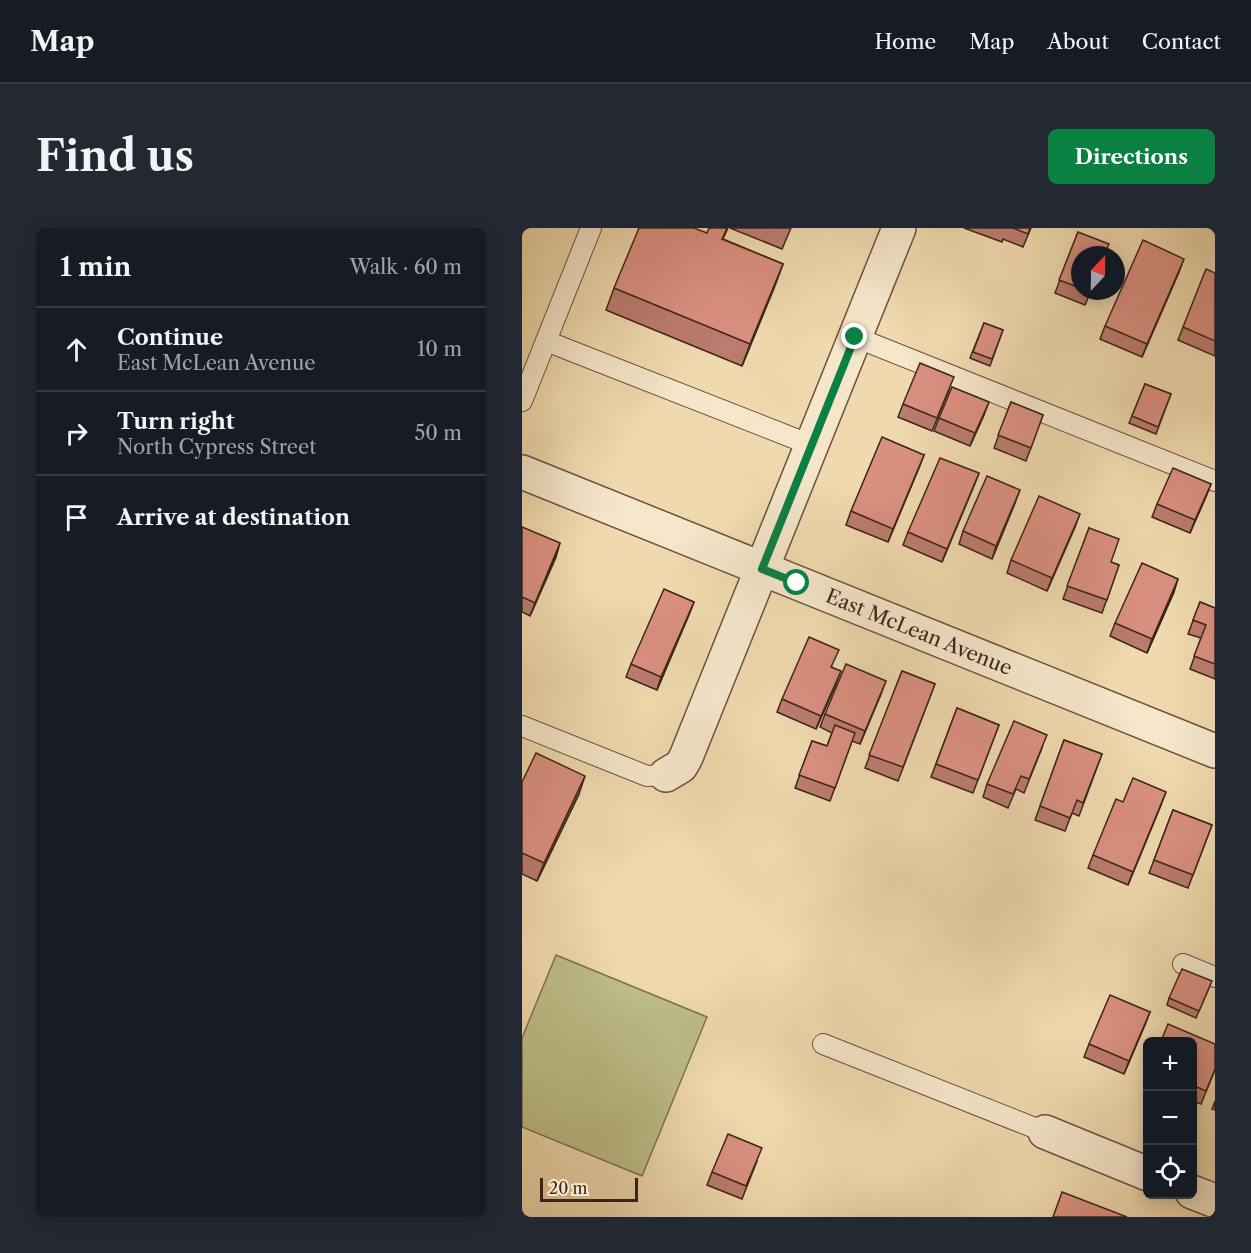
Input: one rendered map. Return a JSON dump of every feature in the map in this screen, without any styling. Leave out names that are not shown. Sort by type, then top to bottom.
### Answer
[{"type":"street","points":[[666,775],[678,768],[686,757],[898,228]]},
{"type":"street","name":"East McLean Avenue","points":[[522,472],[1215,751]]},
{"type":"street","points":[[1045,1132],[1143,1172]]},
{"type":"street","points":[[1197,1194],[1215,1201]]},
{"type":"lane","points":[[522,401],[591,228]]},
{"type":"lane","points":[[855,337],[1215,481]]},
{"type":"lane","points":[[546,341],[811,445]]},
{"type":"lane","points":[[522,726],[647,776],[666,775]]},
{"type":"lane","points":[[1182,964],[1215,977]]},
{"type":"lane","points":[[823,1044],[1045,1132]]},
{"type":"green space","points":[[556,955],[707,1017],[642,1176],[522,1127],[522,1038]]},
{"type":"building","points":[[639,228],[694,228],[707,233],[709,228],[727,228],[722,239],[783,264],[750,344],[614,288]]},
{"type":"building","points":[[1013,228],[1030,228],[1028,234]]},
{"type":"building","points":[[1078,232],[1109,244],[1108,246],[1072,246]]},
{"type":"building","points":[[1143,240],[1184,259],[1147,344],[1105,326],[1116,300],[1125,300],[1125,281]]},
{"type":"building","points":[[1071,250],[1071,285],[1059,280]]},
{"type":"building","points":[[1206,269],[1215,273],[1215,341],[1183,327]]},
{"type":"building","points":[[984,323],[1003,330],[992,359],[973,352]]},
{"type":"building","points":[[920,363],[954,377],[937,418],[903,404]]},
{"type":"building","points":[[1145,384],[1171,394],[1158,427],[1132,416]]},
{"type":"building","points":[[952,387],[989,402],[975,433],[939,418]]},
{"type":"building","points":[[1011,402],[1043,415],[1031,448],[998,435]]},
{"type":"building","points":[[882,437],[924,455],[893,529],[851,511]]},
{"type":"building","points":[[940,458],[979,473],[947,549],[908,532]]},
{"type":"building","points":[[1173,468],[1211,484],[1195,520],[1157,504]]},
{"type":"building","points":[[987,476],[1020,490],[996,546],[963,531]]},
{"type":"building","points":[[1039,496],[1080,514],[1052,578],[1011,560]]},
{"type":"building","points":[[522,527],[560,543],[535,603],[522,597]]},
{"type":"building","points":[[1089,528],[1119,539],[1111,562],[1119,565],[1107,600],[1067,586]]},
{"type":"building","points":[[1142,563],[1178,579],[1152,639],[1115,623]]},
{"type":"building","points":[[664,589],[694,602],[661,677],[631,664]]},
{"type":"building","points":[[1200,602],[1215,608],[1215,664],[1194,656],[1206,625],[1193,620]]},
{"type":"building","points":[[809,637],[839,650],[831,667],[841,671],[821,716],[782,699]]},
{"type":"building","points":[[846,664],[886,681],[865,731],[825,714]]},
{"type":"building","points":[[902,671],[935,684],[903,767],[869,755]]},
{"type":"building","points":[[957,708],[999,725],[978,780],[936,764]]},
{"type":"building","points":[[1014,721],[1047,735],[1029,779],[1021,776],[1013,794],[987,784]]},
{"type":"building","points":[[835,725],[855,733],[835,788],[799,775],[812,741],[827,746]]},
{"type":"building","points":[[1064,740],[1102,754],[1083,803],[1077,800],[1070,818],[1040,806]]},
{"type":"building","points":[[536,753],[585,776],[544,863],[522,853],[522,782]]},
{"type":"building","points":[[1133,778],[1166,792],[1133,872],[1093,855],[1116,799],[1123,802]]},
{"type":"building","points":[[1173,810],[1212,825],[1193,875],[1154,860]]},
{"type":"building","points":[[1182,969],[1212,981],[1199,1011],[1169,998]]},
{"type":"building","points":[[1110,995],[1150,1012],[1129,1061],[1089,1044]]},
{"type":"building","points":[[1168,1024],[1215,1044],[1215,1069],[1206,1091],[1197,1087],[1197,1037],[1163,1037]]},
{"type":"building","points":[[728,1134],[762,1148],[746,1186],[712,1172]]},
{"type":"building","points":[[1062,1192],[1127,1217],[1053,1217]]},
{"type":"route","points":[[797,583],[762,569],[855,337]]}]
